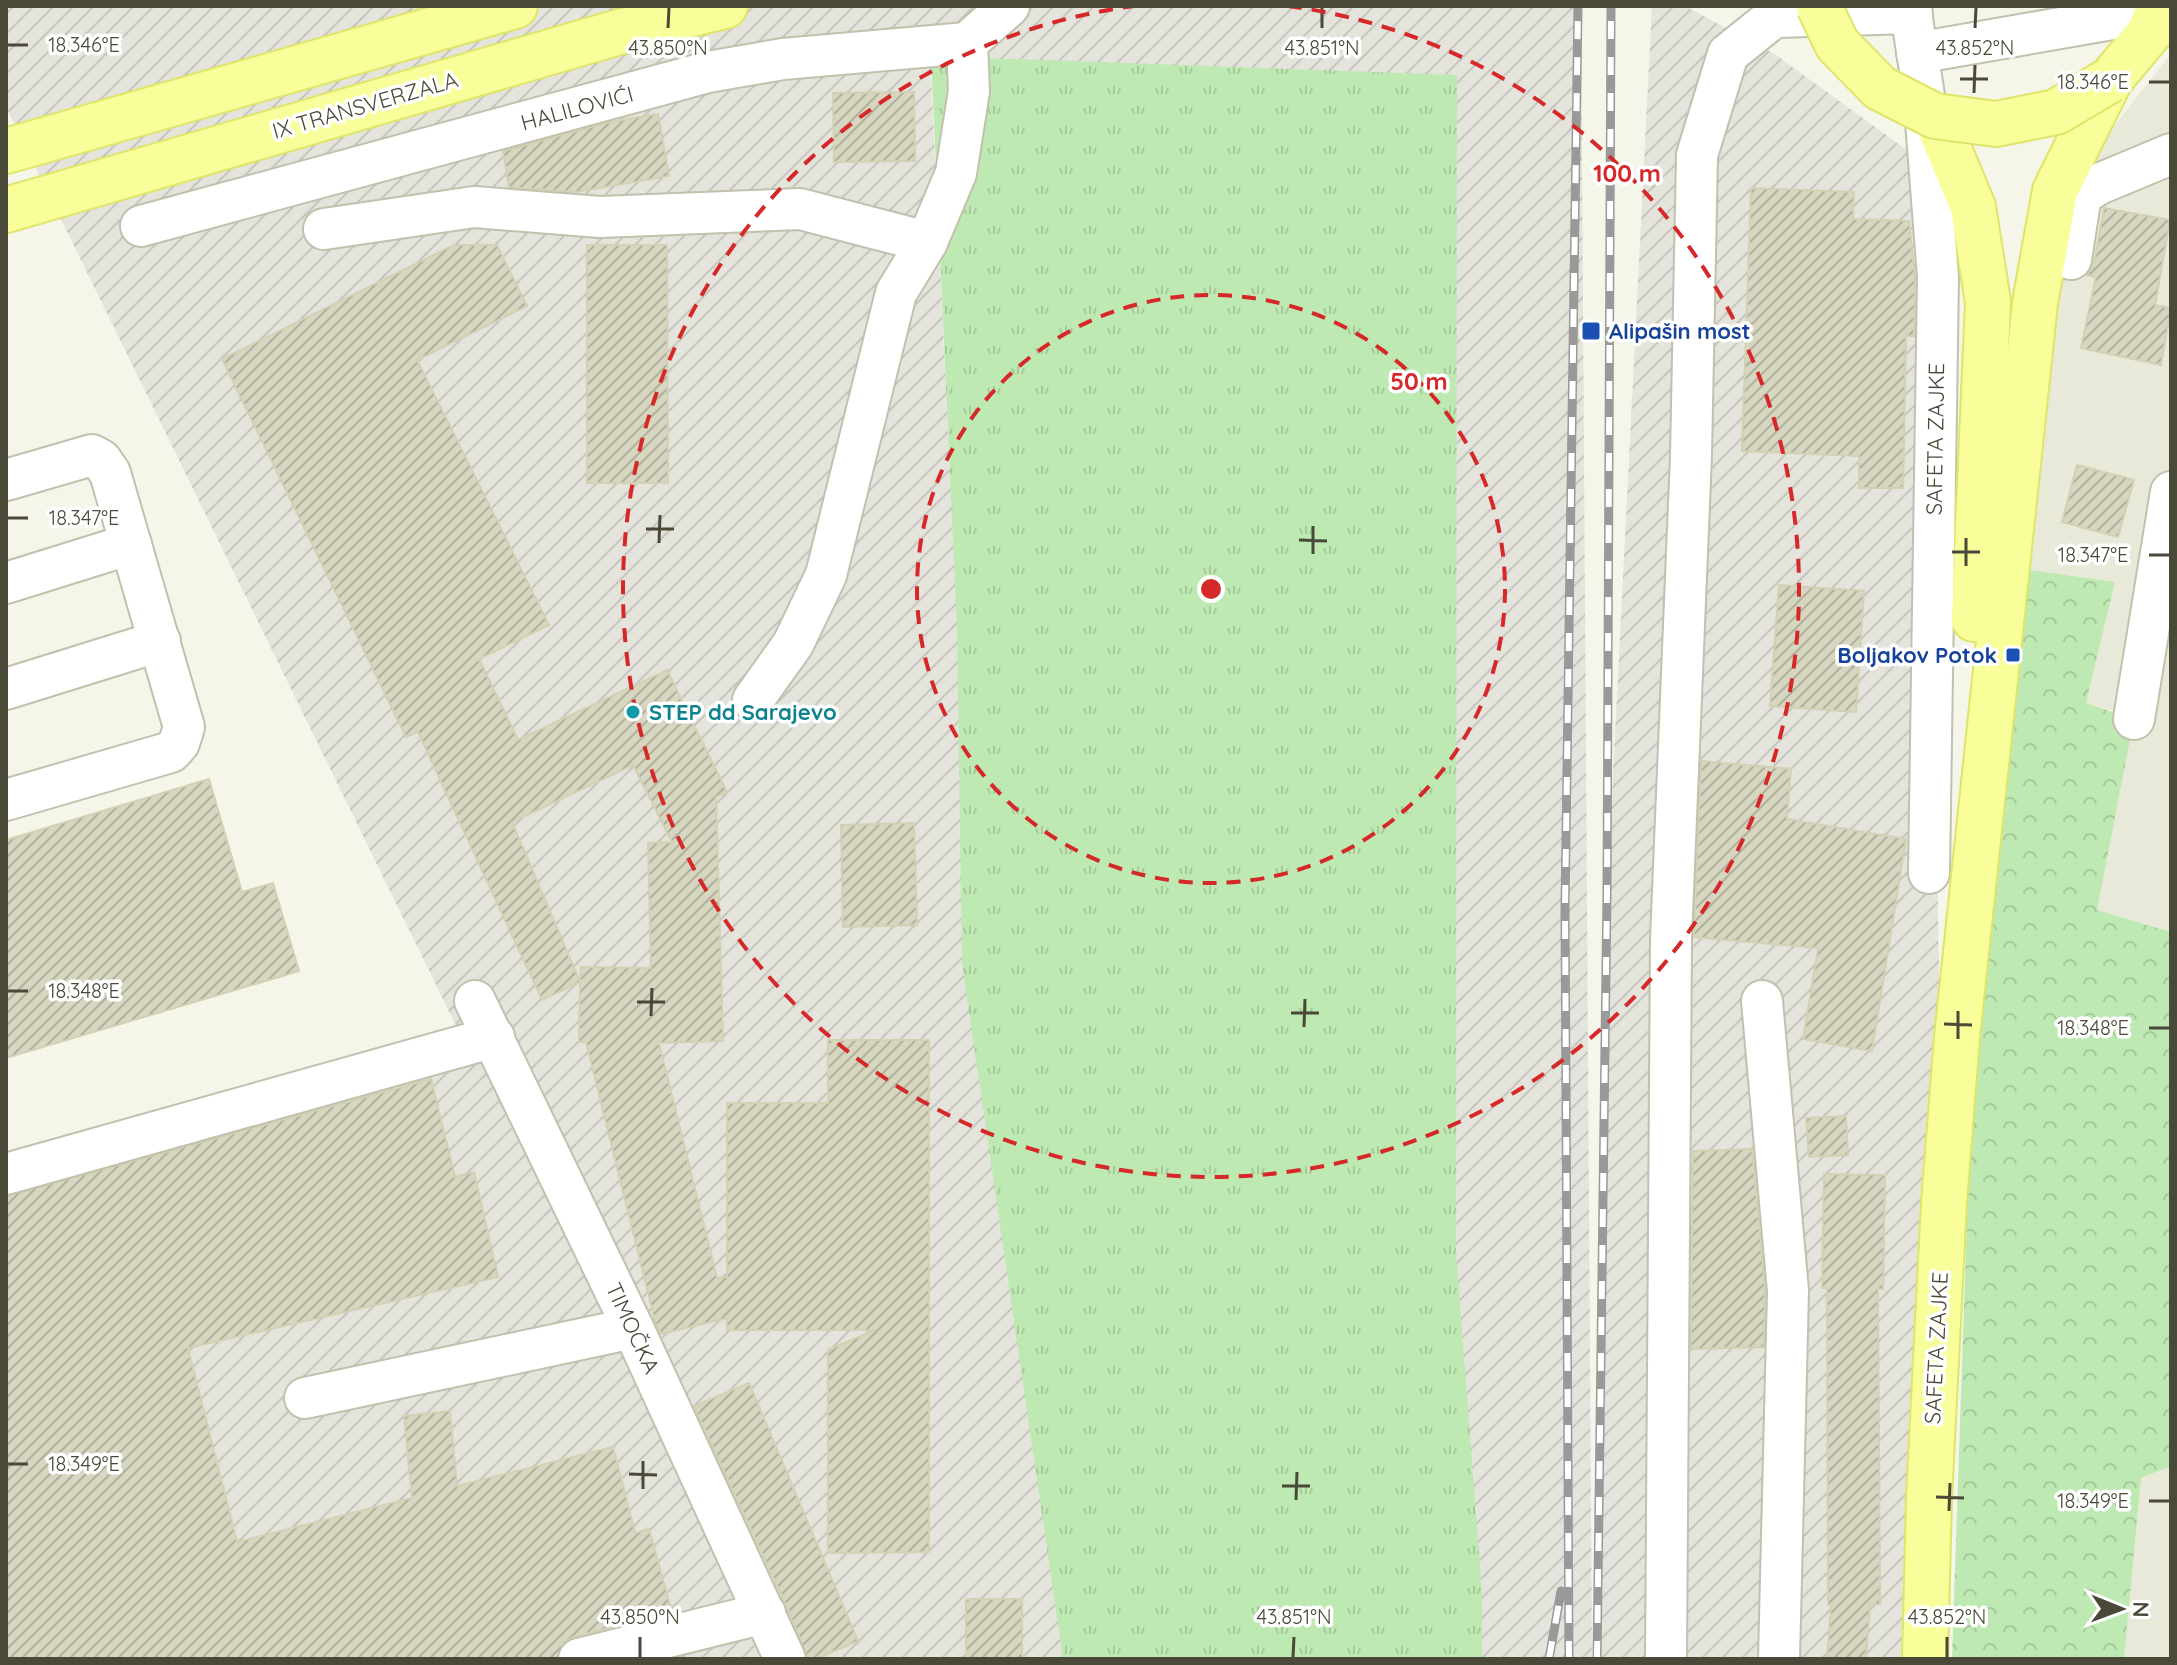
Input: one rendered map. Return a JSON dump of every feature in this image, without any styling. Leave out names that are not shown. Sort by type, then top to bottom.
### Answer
[{"type":"main road","points":[[6,151],[515,6]]},
{"type":"main road","name":"IX TRANSVERZALA","points":[[6,210],[619,32],[725,6]]},
{"type":"main road","points":[[1797,6],[1828,25],[1880,88],[1935,116],[1996,124],[2056,112],[2110,80]]},
{"type":"main road","points":[[1957,1037],[2035,303],[2055,191],[2110,80],[2150,32],[2160,6]]},
{"type":"main road","points":[[1935,116],[1973,207],[1988,302],[1957,1037]]},
{"type":"main road","name":"SAFETA ZAJKE","points":[[1925,1659],[1929,1498],[1943,1219],[1957,1037]]},
{"type":"street","points":[[753,700],[793,644],[826,575],[896,293],[927,242],[956,173],[969,91],[967,43],[1009,6]]},
{"type":"street","points":[[1917,53],[2135,15],[2150,6]]},
{"type":"street","points":[[1666,1659],[1671,939],[1691,456],[1697,155],[1728,54],[1774,17],[1911,9]]},
{"type":"street","name":"SAFETA ZAJKE","points":[[1911,9],[1924,96],[1938,277],[1929,873]]},
{"type":"street","name":"HALILOVIĆI","points":[[141,226],[708,72],[783,59],[967,43]]},
{"type":"street","points":[[2071,259],[2081,195],[2099,184],[2171,154]]},
{"type":"street","points":[[324,229],[474,207],[600,217],[800,209],[927,242]]},
{"type":"street","points":[[6,480],[92,455],[101,460],[110,473],[184,727],[179,743],[171,752],[6,800]]},
{"type":"street","points":[[2134,719],[2171,492]]},
{"type":"street","points":[[6,583],[131,544]]},
{"type":"street","points":[[6,689],[160,641]]},
{"type":"street","name":"TIMOČKA","points":[[475,1001],[633,1328],[785,1659]]},
{"type":"street","points":[[1762,1001],[1788,1291],[1779,1659]]},
{"type":"street","points":[[6,1174],[494,1037]]},
{"type":"street","points":[[305,1398],[633,1328]]},
{"type":"street","points":[[579,1659],[765,1613]]},
{"type":"shaded area","points":[[6,6],[1581,6],[1592,1659],[6,1659],[6,1161],[462,1038],[6,107]],"holes":[[[931,76],[932,76],[956,596]]]},
{"type":"shaded area","points":[[1652,6],[1685,6],[1776,55],[1922,161],[1944,1203],[1925,1659],[1597,1659],[1607,893]]},
{"type":"shaded area","points":[[2171,54],[2171,932],[2096,910],[2129,715],[2086,703],[2115,582],[2017,568],[2079,170]]},
{"type":"shaded area","points":[[2171,1466],[2171,1659],[2124,1659],[2141,1478]]},
{"type":"green space","points":[[931,56],[1457,75],[1456,1251],[1482,1593],[1482,1659],[1063,1659],[962,963],[957,628]]},
{"type":"green space","points":[[2017,568],[2115,582],[2086,703],[2134,719],[2097,910],[2171,932],[2171,1466],[2141,1478],[2124,1659],[1952,1659],[1969,1160]]},
{"type":"building","points":[[914,92],[915,161],[834,162],[833,93]]},
{"type":"building","points":[[658,114],[669,176],[576,192],[509,187],[503,151],[610,122]]},
{"type":"building","points":[[1751,188],[1854,192],[1853,219],[1909,221],[1915,278],[1914,336],[1906,336],[1903,488],[1859,488],[1859,456],[1742,451]]},
{"type":"building","points":[[2104,208],[2170,220],[2155,305],[2171,308],[2161,365],[2081,348],[2096,277],[2087,275],[2094,263]]},
{"type":"building","points":[[454,245],[497,245],[527,306],[417,360],[549,625],[479,659],[518,740],[667,670],[727,792],[716,797],[723,1041],[659,1043],[717,1278],[727,1277],[727,1103],[828,1103],[828,1040],[929,1040],[929,1552],[828,1553],[828,1350],[875,1330],[727,1330],[727,1318],[661,1334],[655,1321],[586,1042],[579,1042],[580,982],[542,1000],[418,732],[406,737],[222,359]],"holes":[[[633,765],[672,842],[648,843],[651,968],[581,967],[580,982],[512,822]]]},
{"type":"building","points":[[587,245],[667,245],[668,483],[587,483]]},
{"type":"building","points":[[2077,465],[2134,480],[2118,537],[2062,522]]},
{"type":"building","points":[[1779,585],[1864,591],[1856,712],[1770,706]]},
{"type":"building","points":[[1701,761],[1791,769],[1787,819],[1906,839],[1872,1051],[1803,1039],[1818,948],[1694,937]]},
{"type":"building","points":[[209,779],[242,892],[273,883],[299,971],[6,1058],[6,840]]},
{"type":"building","points":[[914,823],[917,925],[843,927],[841,825]]},
{"type":"building","points":[[431,1079],[455,1177],[474,1172],[498,1277],[188,1348],[237,1542],[412,1498],[404,1416],[450,1411],[457,1486],[613,1447],[635,1533],[649,1529],[672,1612],[573,1637],[563,1643],[557,1659],[6,1659],[6,1196]]},
{"type":"building","points":[[1846,1116],[1848,1155],[1809,1157],[1806,1118]]},
{"type":"building","points":[[1752,1149],[1765,1289],[1764,1347],[1691,1349],[1693,1151]]},
{"type":"building","points":[[1824,1174],[1885,1175],[1883,1289],[1878,1289],[1880,1604],[1870,1605],[1866,1659],[1827,1659],[1831,1605],[1828,1605],[1827,1288],[1822,1288]]},
{"type":"building","points":[[749,1383],[858,1641],[816,1659],[808,1659],[694,1406]]},
{"type":"building","points":[[966,1599],[1022,1599],[1022,1659],[966,1659]]},
{"type":"railway","points":[[1569,1659],[1565,908],[1578,6]]},
{"type":"railway","points":[[1597,1659],[1607,893],[1611,6]]},
{"type":"railway","points":[[1549,1659],[1561,1591]]},
{"type":"place","name":"Alipašin most","points":[[1591,331]]},
{"type":"place","name":"Boljakov Potok","points":[[2013,655]]},
{"type":"place","name":"STEP dd Sarajevo","points":[[633,712]]}]
